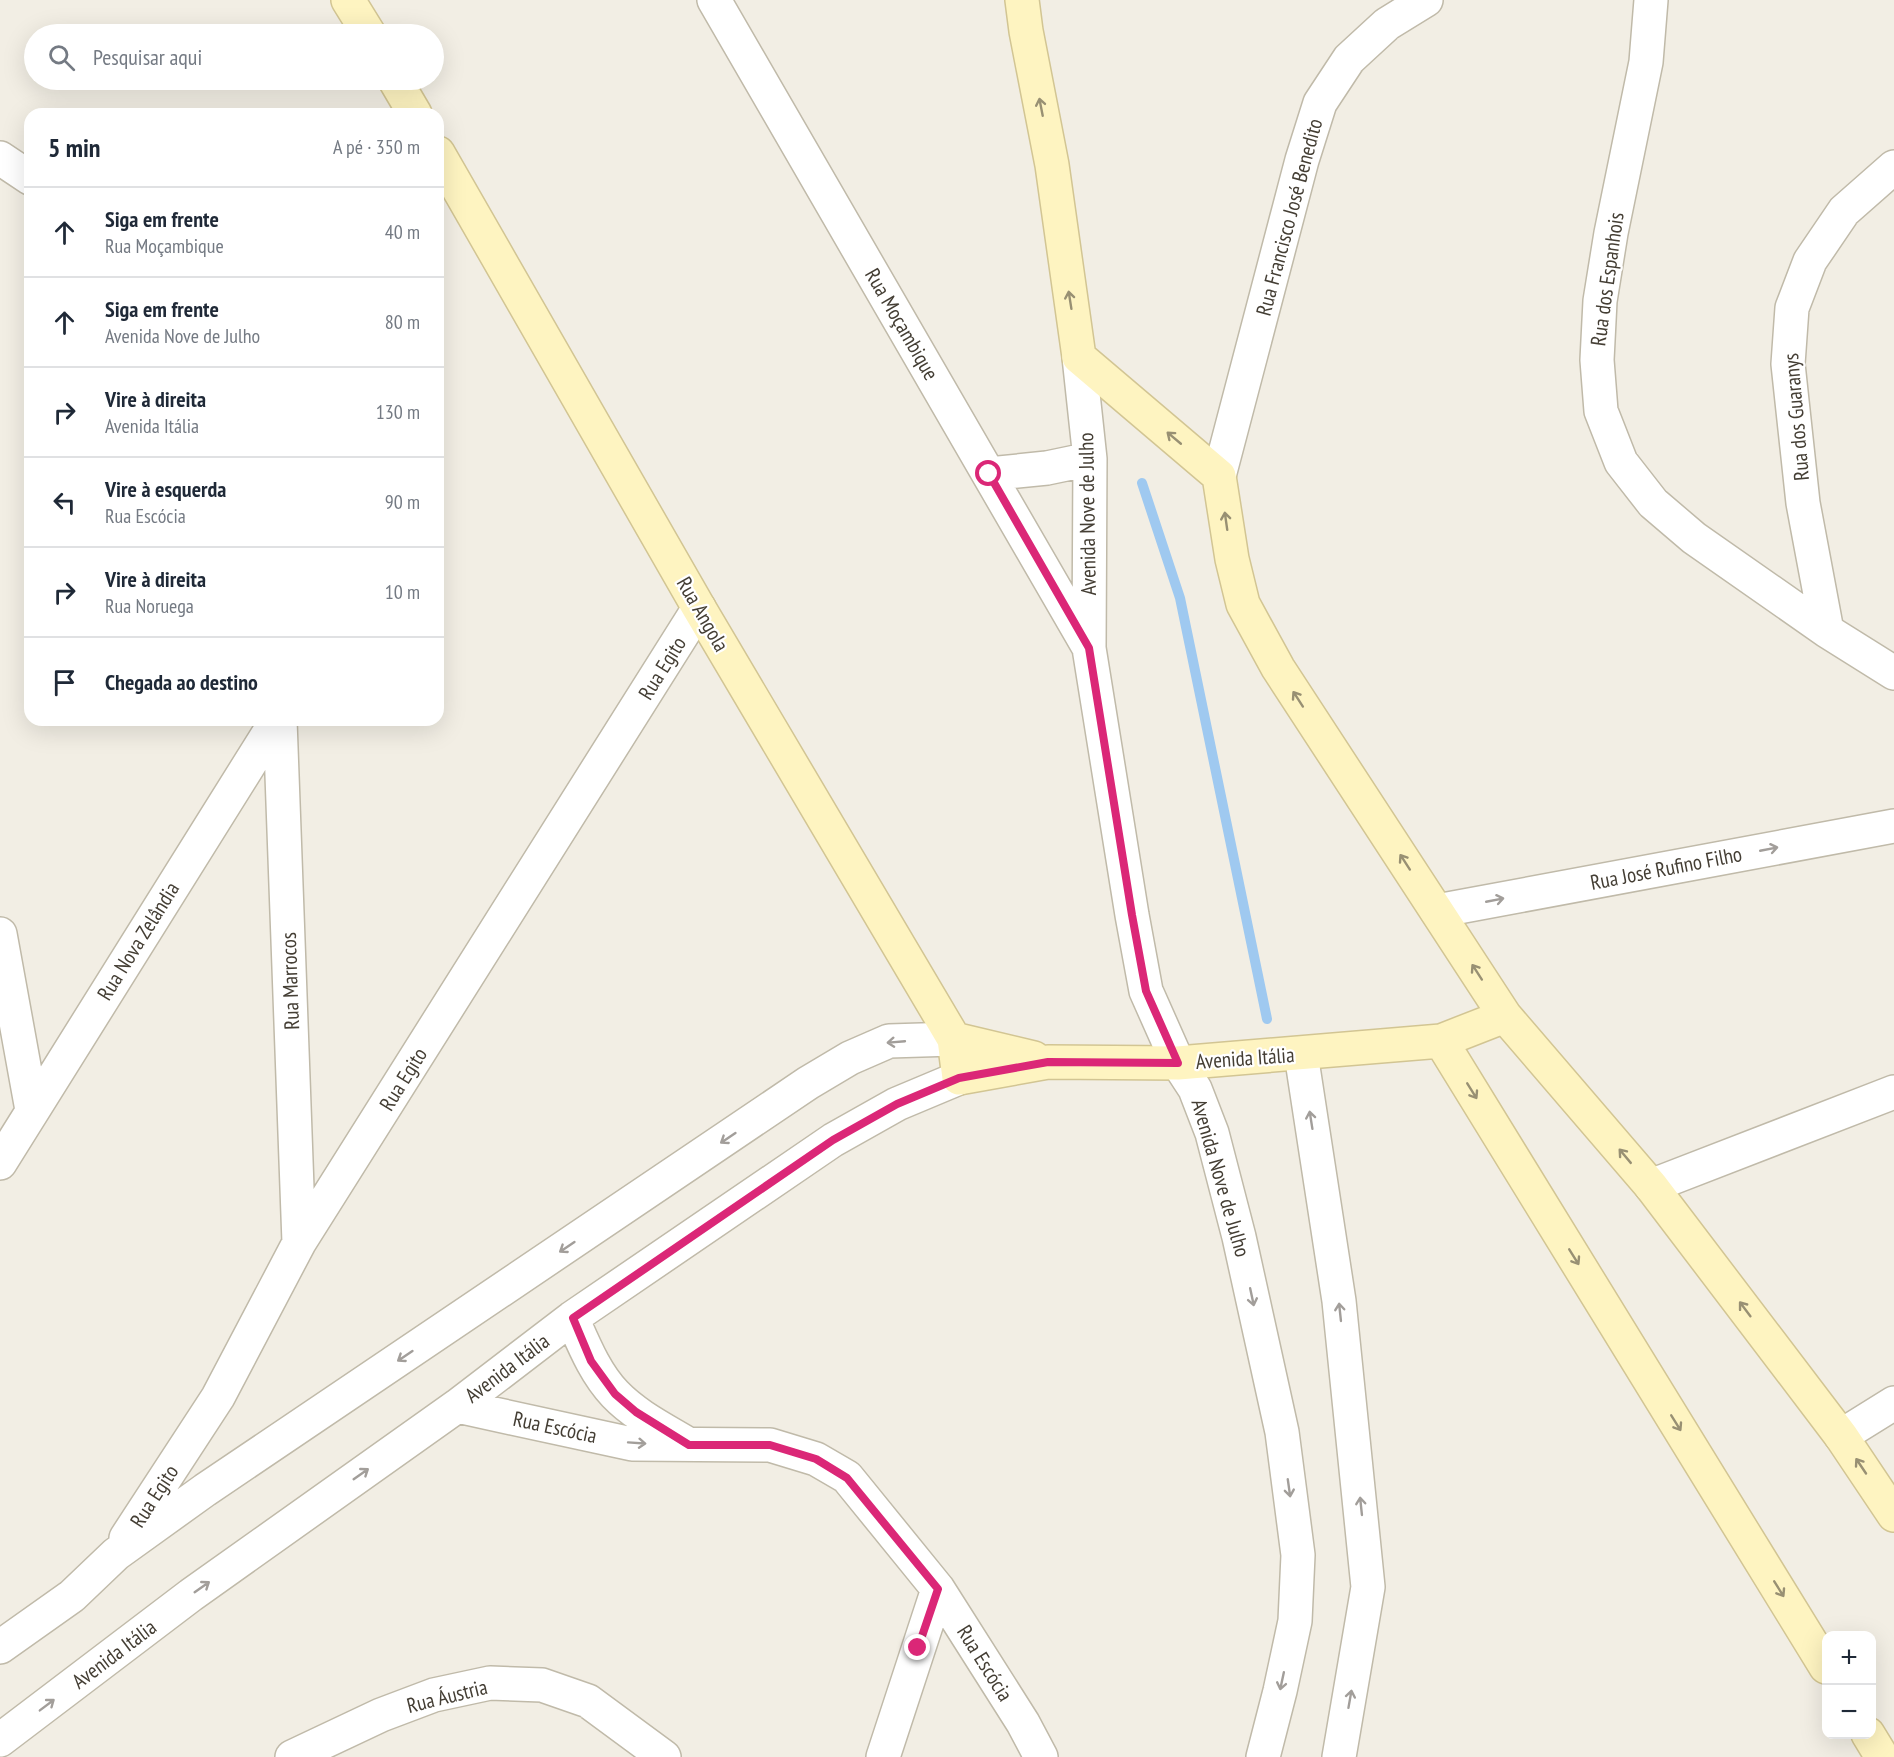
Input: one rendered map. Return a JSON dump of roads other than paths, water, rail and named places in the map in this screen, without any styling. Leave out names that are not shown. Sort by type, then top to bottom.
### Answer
[{"type":"main road","points":[[348,0],[363,24]]},
{"type":"main road","name":"Avenida Nove de Julho","points":[[1022,0],[1052,165],[1079,357]]},
{"type":"main road","points":[[401,90],[411,108]]},
{"type":"main road","name":"Rua Angola","points":[[444,163],[699,608],[954,1040],[959,1078]]},
{"type":"main road","points":[[1079,357],[1219,476],[1232,559],[1243,604],[1278,668],[1505,1016],[1651,1186],[1841,1436],[1894,1515]]},
{"type":"main road","name":"Avenida Itália","points":[[959,1078],[1048,1062],[1178,1063],[1441,1041],[1505,1016]]},
{"type":"main road","name":"Avenida Itália","points":[[954,1040],[1048,1062]]},
{"type":"main road","points":[[1441,1041],[1822,1659]]},
{"type":"main road","points":[[1871,1739],[1882,1757]]},
{"type":"street","name":"Rua Moçambique","points":[[714,0],[1089,648]]},
{"type":"street","name":"Rua Francisco José Benedito","points":[[1219,476],[1302,160],[1320,103],[1349,59],[1387,24],[1426,0]]},
{"type":"street","name":"Rua dos Espanhois","points":[[1651,0],[1646,62],[1611,233],[1600,302],[1597,360],[1601,411],[1621,462],[1653,503],[1694,538],[1827,631],[1894,673]]},
{"type":"street","points":[[0,158],[24,174]]},
{"type":"street","name":"Rua dos Guaranys","points":[[1827,631],[1803,503],[1788,364],[1792,308],[1810,261],[1844,211],[1894,167]]},
{"type":"street","name":"Avenida Nove de Julho","points":[[1079,357],[1090,459],[1089,648],[1132,915],[1146,991],[1178,1063],[1195,1089],[1212,1133],[1239,1237],[1281,1432],[1298,1556],[1295,1621],[1263,1757]]},
{"type":"street","points":[[989,474],[1047,468],[1090,459]]},
{"type":"street","name":"Rua Egito","points":[[116,1554],[218,1397],[299,1243],[699,608]]},
{"type":"street","name":"Rua Nova Zelândia","points":[[0,1163],[274,726]]},
{"type":"street","name":"Rua Marrocos","points":[[278,726],[299,1243]]},
{"type":"street","name":"Rua José Rufino Filho","points":[[1437,911],[1894,826]]},
{"type":"street","points":[[0,934],[32,1110]]},
{"type":"street","name":"Avenida Itália","points":[[0,1647],[72,1596],[116,1554],[205,1490],[808,1083],[850,1058],[889,1041],[954,1040]]},
{"type":"street","points":[[1301,1054],[1339,1301],[1368,1587],[1339,1757]]},
{"type":"street","name":"Avenida Itália","points":[[0,1740],[191,1595],[457,1406],[573,1318],[833,1140],[897,1104],[959,1078]]},
{"type":"street","points":[[1651,1186],[1894,1092]]},
{"type":"street","points":[[573,1318],[591,1361],[615,1394],[636,1412],[689,1445]]},
{"type":"street","points":[[1841,1436],[1894,1403]]},
{"type":"street","name":"Rua Escócia","points":[[457,1406],[632,1444],[770,1445],[816,1459],[847,1478],[938,1589],[1023,1723],[1041,1757]]},
{"type":"street","points":[[883,1757],[938,1589]]},
{"type":"street","name":"Rua Áustria","points":[[292,1757],[381,1714],[434,1695],[490,1683],[542,1685],[588,1701],[664,1757]]},
{"type":"waterway","points":[[1142,483],[1180,598],[1267,1019]]}]
